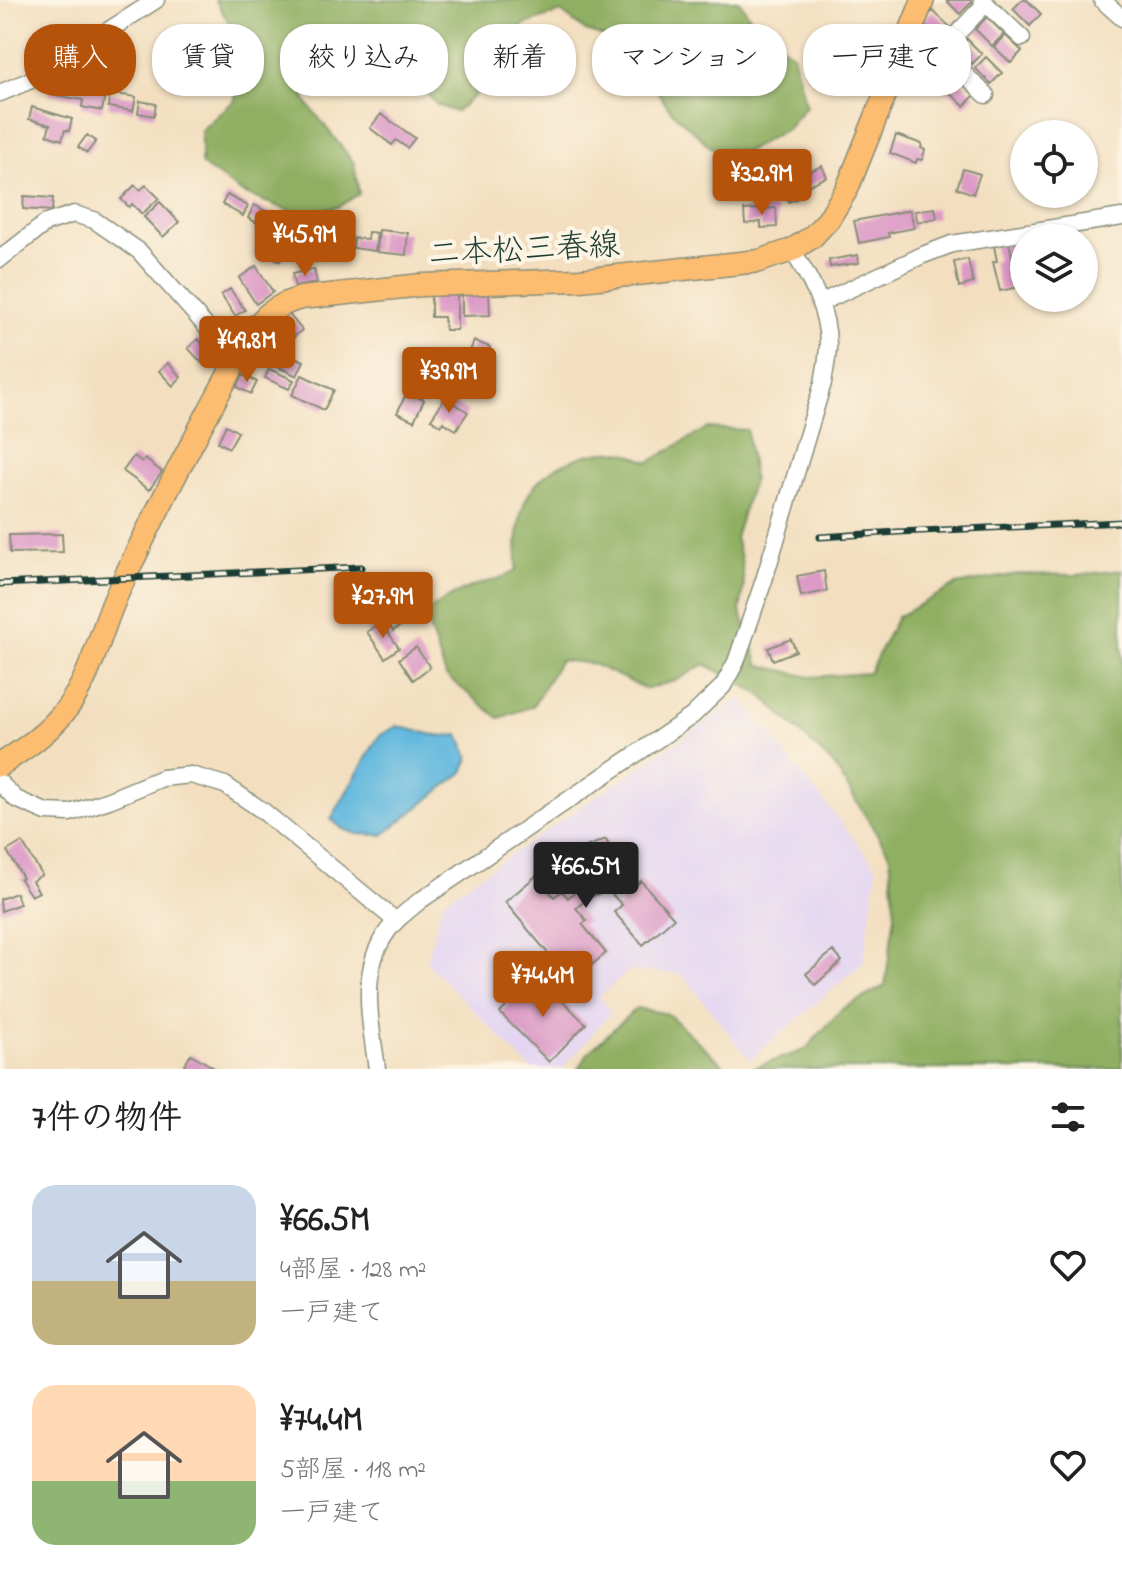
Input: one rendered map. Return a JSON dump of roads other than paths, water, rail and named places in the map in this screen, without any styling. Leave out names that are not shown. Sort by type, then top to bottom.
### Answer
[{"type":"main road","name":"二本松三春線","points":[[0,765],[53,725],[79,690],[111,607],[148,527],[236,360],[264,316],[287,302],[301,298],[422,285],[580,280],[759,261],[792,250],[812,237],[828,220],[847,189],[923,0]]},
{"type":"street","points":[[0,93],[31,80],[156,0]]},
{"type":"street","points":[[1102,0],[1122,18]]},
{"type":"street","points":[[965,24],[984,2],[1022,38]]},
{"type":"street","points":[[971,80],[986,95]]},
{"type":"street","points":[[0,259],[46,223],[74,214],[94,220],[139,251],[236,360]]},
{"type":"street","points":[[820,303],[952,244],[1122,217]]},
{"type":"street","points":[[377,1069],[370,1018],[369,979],[375,952],[396,921],[421,900],[692,716],[723,686],[736,662],[756,606],[823,383],[828,346],[820,303],[792,250]]},
{"type":"street","points":[[0,783],[16,799],[46,812],[70,813],[162,778],[191,775],[225,785],[263,811],[396,921]]},
{"type":"water","points":[[397,726],[438,736],[459,735],[469,758],[463,772],[383,835],[357,834],[343,829],[331,819],[379,736]]},
{"type":"railway","points":[[820,537],[1122,522]]},
{"type":"railway","points":[[0,584],[361,567]]}]
